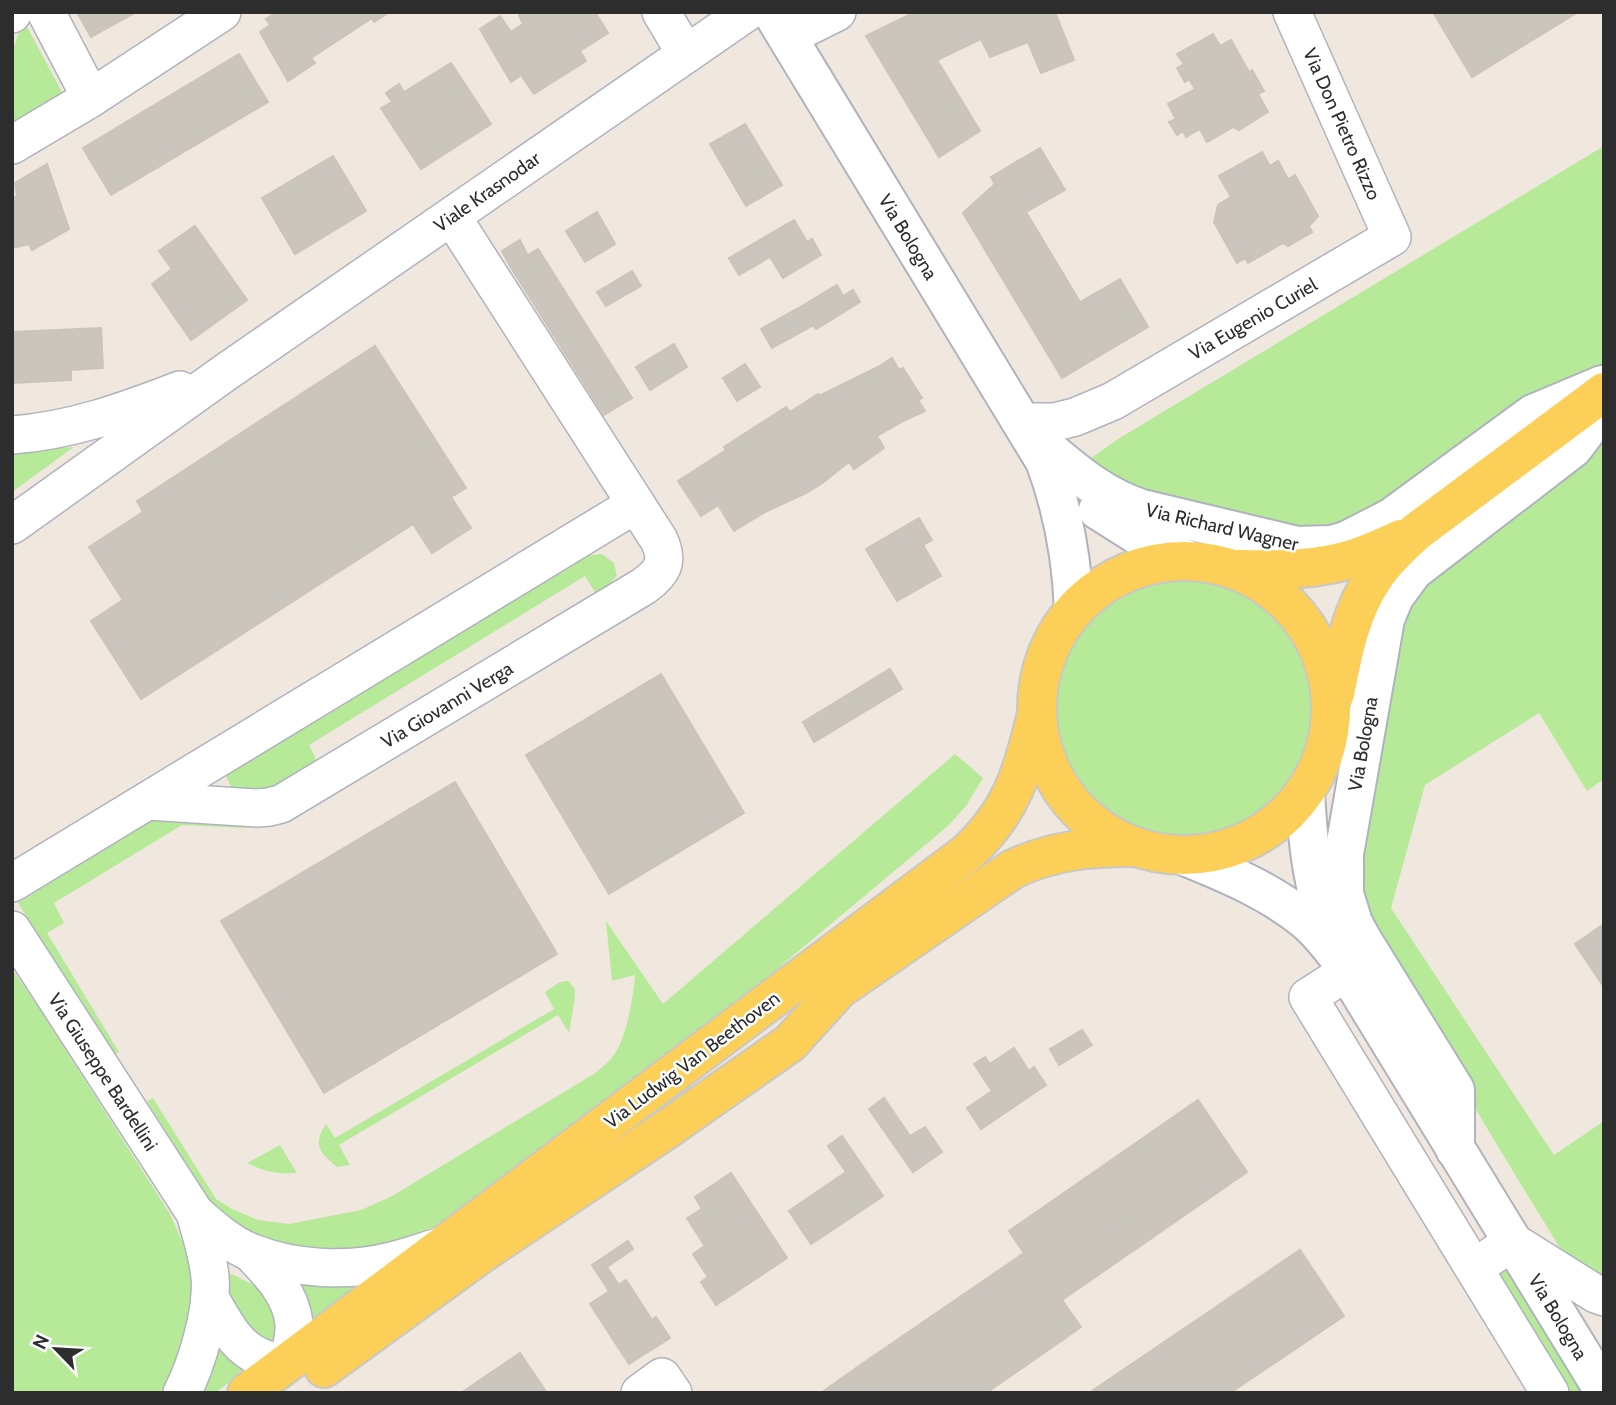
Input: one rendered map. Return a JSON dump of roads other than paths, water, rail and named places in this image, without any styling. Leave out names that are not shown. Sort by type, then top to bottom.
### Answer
[{"type":"main road","name":"Via Richard Wagner","points":[[1332,709],[1345,645],[1366,591],[1390,557],[1416,532],[1604,392]]},
{"type":"main road","name":"Via Richard Wagner","points":[[1234,569],[1298,569],[1339,563],[1375,551],[1416,532]]},
{"type":"main road","name":"Via Bologna","points":[[1189,561],[1208,562],[1234,569],[1266,585],[1295,611],[1308,628],[1324,662],[1332,709],[1322,760],[1305,792],[1288,813],[1240,844],[1213,853],[1182,855],[1157,853],[1135,847],[1099,828],[1078,810],[1058,784],[1046,757],[1037,714],[1040,683],[1048,653],[1074,610],[1107,583],[1134,570],[1162,562],[1189,561]]},
{"type":"main road","name":"Via Ludwig Van Beethoven","points":[[294,1379],[444,1245],[967,853],[987,833],[1009,800],[1026,760],[1037,714]]},
{"type":"main road","name":"Via Ludwig Van Beethoven","points":[[247,1393],[294,1379],[659,1134],[790,1043],[839,989],[1013,869],[1041,857],[1064,852],[1102,847],[1135,847]]},
{"type":"street","points":[[46,12],[91,98]]},
{"type":"street","points":[[12,145],[91,98],[222,12]]},
{"type":"street","points":[[661,12],[686,54]]},
{"type":"street","name":"Viale Krasnodar","points":[[12,525],[226,372],[747,12]]},
{"type":"street","points":[[780,25],[837,12]]},
{"type":"street","name":"Via Don Pietro Rizzo","points":[[1292,12],[1392,237]]},
{"type":"street","name":"Via Bologna","points":[[780,25],[1041,446],[1083,499],[1136,534],[1189,561]]},
{"type":"street","name":"Via Giovanni Verga","points":[[148,802],[257,808],[281,804],[644,586],[653,580],[660,570],[665,552],[659,540],[452,217]]},
{"type":"street","name":"Via Eugenio Curiel","points":[[1041,446],[1055,422],[1113,401],[1392,237]]},
{"type":"street","name":"Viale Krasnodar","points":[[12,435],[63,428],[107,416],[226,372]]},
{"type":"street","name":"Via Richard Wagner","points":[[1041,446],[1100,491],[1125,504],[1297,546],[1331,545],[1361,535],[1391,519],[1533,414],[1604,384]]},
{"type":"street","name":"Via Eugenio Curiel","points":[[1041,446],[1086,430],[1094,418],[1113,401]]},
{"type":"street","name":"Via Bologna","points":[[1455,1149],[1455,1090],[1361,938],[1344,894],[1344,854],[1385,620],[1394,597],[1413,571],[1573,448],[1604,407]]},
{"type":"street","name":"Via Bologna","points":[[1041,446],[1065,531],[1072,571],[1074,610]]},
{"type":"street","points":[[12,884],[636,504]]},
{"type":"street","name":"Via Bologna","points":[[1305,792],[1313,875],[1323,915],[1342,964]]},
{"type":"street","name":"Via Bologna","points":[[1182,855],[1219,870],[1279,902],[1318,932],[1342,964],[1604,1391]]},
{"type":"street","name":"Via Giuseppe Bardellini","points":[[12,930],[195,1213],[206,1249],[210,1298],[200,1346],[182,1393]]},
{"type":"street","points":[[1342,964],[1308,997],[1550,1393]]},
{"type":"street","points":[[1374,1104],[1413,1080]]},
{"type":"street","name":"Via Giuseppe Bardellini","points":[[195,1213],[223,1236],[251,1253],[278,1283],[289,1302],[294,1323],[294,1379]]},
{"type":"street","points":[[1475,1267],[1513,1242],[1604,1297]]},
{"type":"street","name":"Via Giuseppe Bardellini","points":[[251,1253],[299,1265],[357,1266],[391,1261],[444,1245]]},
{"type":"street","name":"Via Giuseppe Bardellini","points":[[210,1298],[231,1333],[246,1350],[266,1359],[294,1379]]}]
